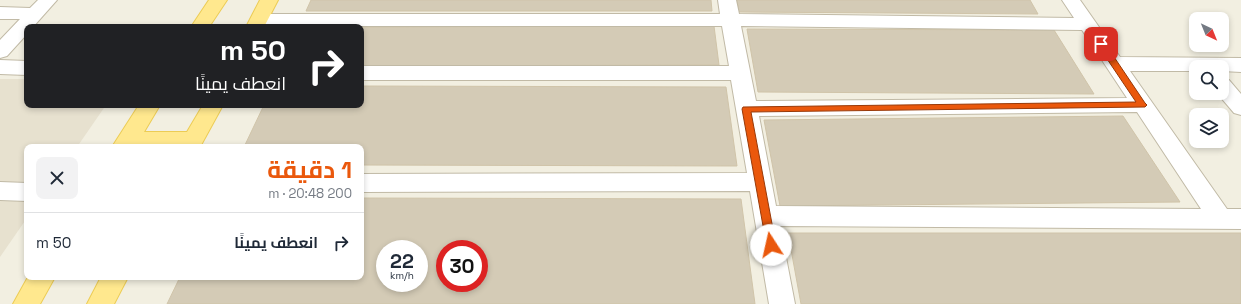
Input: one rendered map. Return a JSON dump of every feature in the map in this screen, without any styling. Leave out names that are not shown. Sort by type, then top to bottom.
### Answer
[{"type":"main road","points":[[202,24],[218,0]]},
{"type":"main road","points":[[257,24],[269,0]]},
{"type":"main road","points":[[125,144],[148,108]]},
{"type":"main road","points":[[125,144],[191,143],[211,108]]},
{"type":"main road","points":[[26,304],[40,280]]},
{"type":"main road","points":[[100,304],[113,280]]},
{"type":"street","points":[[26,24],[48,0]]},
{"type":"street","points":[[1071,0],[1142,105],[1231,219]]},
{"type":"street","points":[[728,10],[782,304]]},
{"type":"street","points":[[257,24],[728,10],[1088,24]]},
{"type":"street","points":[[0,13],[35,14]]},
{"type":"street","points":[[0,52],[24,26]]},
{"type":"street","points":[[1115,64],[1189,66]]},
{"type":"street","points":[[1229,65],[1241,65]]},
{"type":"street","points":[[0,67],[24,68]]},
{"type":"street","points":[[364,73],[740,73]]},
{"type":"street","points":[[1229,93],[1241,108]]},
{"type":"street","points":[[746,109],[1142,105]]},
{"type":"street","points":[[364,183],[760,182]]},
{"type":"street","points":[[0,191],[24,192]]},
{"type":"street","points":[[766,216],[1231,219]]},
{"type":"shaded area","points":[[0,79],[24,79],[24,108],[104,108],[79,144],[24,144],[24,222],[0,257]]},
{"type":"building","points":[[311,0],[711,0],[712,11],[306,11]]},
{"type":"building","points":[[737,0],[1030,0],[1038,14],[739,12]]},
{"type":"building","points":[[714,26],[719,65],[364,66],[364,27]]},
{"type":"building","points":[[747,29],[1054,30],[1094,94],[758,92]]},
{"type":"building","points":[[364,86],[726,87],[737,166],[364,165],[364,144],[245,144],[263,108],[364,108]]},
{"type":"building","points":[[1123,116],[1180,202],[780,206],[764,120]]},
{"type":"building","points":[[364,198],[741,199],[755,304],[167,304],[179,280],[364,280]]},
{"type":"building","points":[[788,233],[1241,233],[1241,304],[801,304]]},
{"type":"route","points":[[771,245],[746,109],[1142,105],[1101,44]]}]
